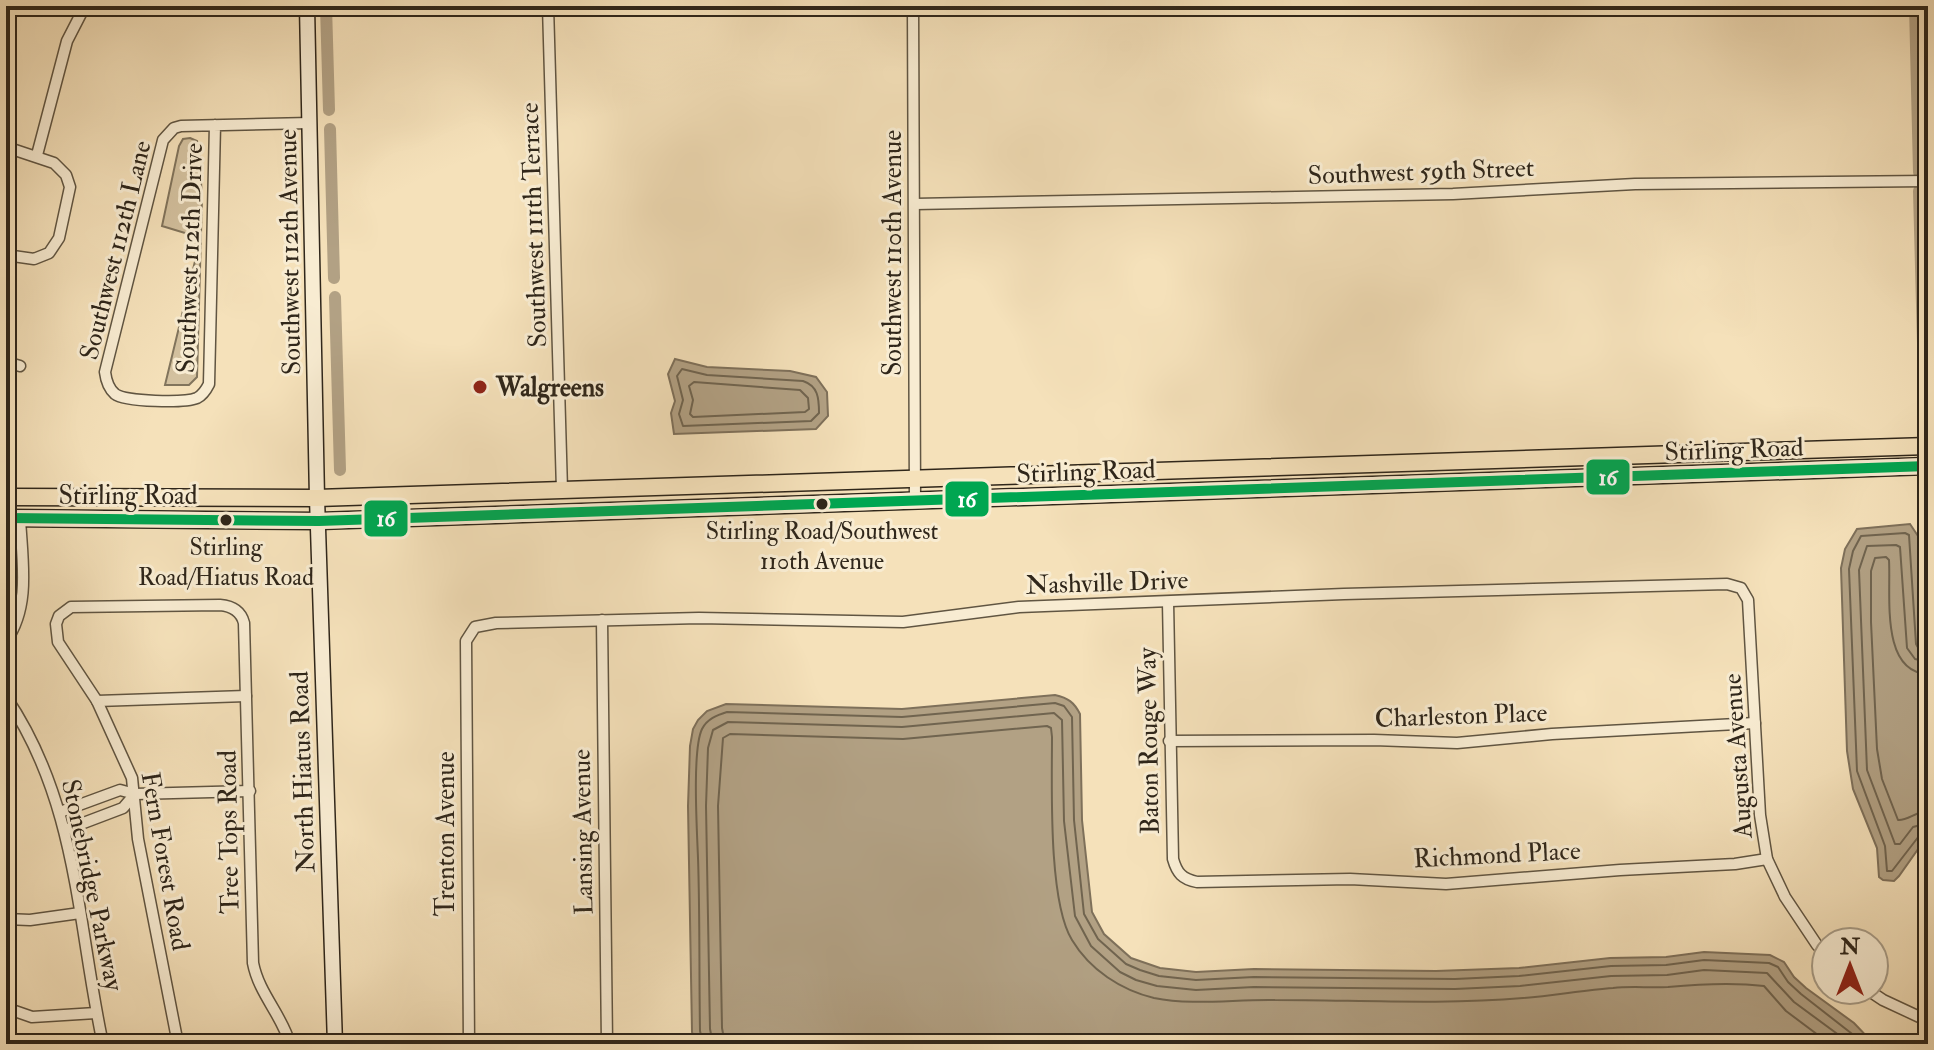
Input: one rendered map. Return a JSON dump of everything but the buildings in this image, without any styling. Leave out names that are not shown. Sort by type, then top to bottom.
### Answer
[{"type":"main road","name":"Stirling Road","points":[[6,497],[317,498],[1928,446]]},
{"type":"main road","name":"Stirling Road","points":[[13,518],[319,521],[1928,466]]},
{"type":"street","points":[[37,155],[67,41],[85,6]]},
{"type":"street","name":"Southwest 112th Avenue","points":[[307,6],[317,498]]},
{"type":"street","name":"Southwest 111th Terrace","points":[[548,6],[562,490]]},
{"type":"street","name":"Southwest 110th Avenue","points":[[913,6],[915,500]]},
{"type":"street","points":[[215,125],[310,123]]},
{"type":"street","name":"Southwest 112th Lane","points":[[109,386],[106,365],[163,140],[174,128],[215,125]]},
{"type":"street","name":"Southwest 112th Drive","points":[[109,386],[115,394],[131,400],[191,399],[205,392],[211,377],[215,125]]},
{"type":"street","points":[[6,147],[54,163],[66,175],[70,187],[59,238],[49,253],[34,259],[6,255]]},
{"type":"street","name":"Southwest 59th Street","points":[[915,204],[1453,194],[1635,184],[1928,181]]},
{"type":"street","points":[[6,362],[20,366]]},
{"type":"street","name":"North Hiatus Road","points":[[317,498],[335,1044]]},
{"type":"street","points":[[6,641],[21,616],[23,589],[13,518]]},
{"type":"street","name":"Nashville Drive","points":[[475,627],[496,623],[699,618],[903,622],[1019,607],[1456,591],[1727,584],[1741,588]]},
{"type":"street","name":"Augusta Avenue","points":[[1741,588],[1748,600],[1760,815],[1767,859],[1785,897],[1810,934]]},
{"type":"street","name":"Baton Rouge Way","points":[[1168,602],[1173,859],[1181,877]]},
{"type":"street","name":"Fern Forest Road","points":[[178,1044],[138,839],[135,794],[123,755],[97,701],[58,642],[56,624],[65,610],[79,606],[220,605],[238,612]]},
{"type":"street","name":"Tree Tops Road","points":[[238,612],[244,623],[253,963],[263,993],[285,1028],[290,1044]]},
{"type":"street","name":"Lansing Avenue","points":[[602,620],[607,1044]]},
{"type":"street","name":"Trenton Avenue","points":[[469,1044],[466,641],[475,627]]},
{"type":"street","points":[[97,701],[246,696]]},
{"type":"street","name":"Stonebridge Parkway","points":[[6,697],[24,724],[47,771],[60,812],[103,1044]]},
{"type":"street","name":"Charleston Place","points":[[1169,741],[1374,740],[1457,743],[1552,734],[1755,723]]},
{"type":"street","points":[[60,812],[120,790],[135,794],[250,791]]},
{"type":"street","points":[[65,830],[123,808],[135,794]]},
{"type":"street","name":"Richmond Place","points":[[1181,877],[1197,882],[1350,879],[1446,884],[1735,864],[1767,859]]},
{"type":"street","points":[[6,919],[30,920],[80,913]]},
{"type":"street","points":[[1890,1003],[1928,1021]]},
{"type":"street","points":[[6,1008],[32,1017],[96,1013]]},
{"type":"shaded area","points":[[183,139],[197,141],[199,149],[202,198],[197,377],[189,385],[165,385],[197,253],[195,236],[162,226],[179,146]]},
{"type":"water","points":[[675,359],[707,367],[790,371],[816,377],[827,392],[828,416],[816,429],[674,434],[671,413],[675,401],[668,374]]},
{"type":"water","points":[[1910,524],[1918,536],[1922,631],[1927,660],[1928,835],[1894,881],[1879,877],[1877,848],[1853,789],[1847,751],[1841,568],[1845,549],[1857,529]]},
{"type":"water","points":[[1055,695],[1075,706],[1080,714],[1082,820],[1092,912],[1104,934],[1131,958],[1160,968],[1196,972],[1254,969],[1436,971],[1519,968],[1704,952],[1770,955],[1784,962],[1794,977],[1810,991],[1810,1006],[1831,1006],[1854,1023],[1874,1044],[696,1044],[692,1032],[688,806],[690,746],[698,720],[707,711],[726,704],[902,709]]},
{"type":"waterway","points":[[326,6],[329,110]]},
{"type":"waterway","points":[[1915,6],[1919,172]]},
{"type":"waterway","points":[[330,129],[334,278]]},
{"type":"waterway","points":[[1919,191],[1925,419]]},
{"type":"waterway","points":[[335,297],[340,470]]},
{"type":"transit line","name":"16","points":[[6,518],[319,521],[1928,466]]},
{"type":"place","name":"Walgreens","points":[[480,387]]},
{"type":"place","name":"Stirling Road/Southwest 110th Avenue","points":[[822,504]]},
{"type":"place","name":"Stirling Road/Hiatus Road","points":[[226,520]]}]
